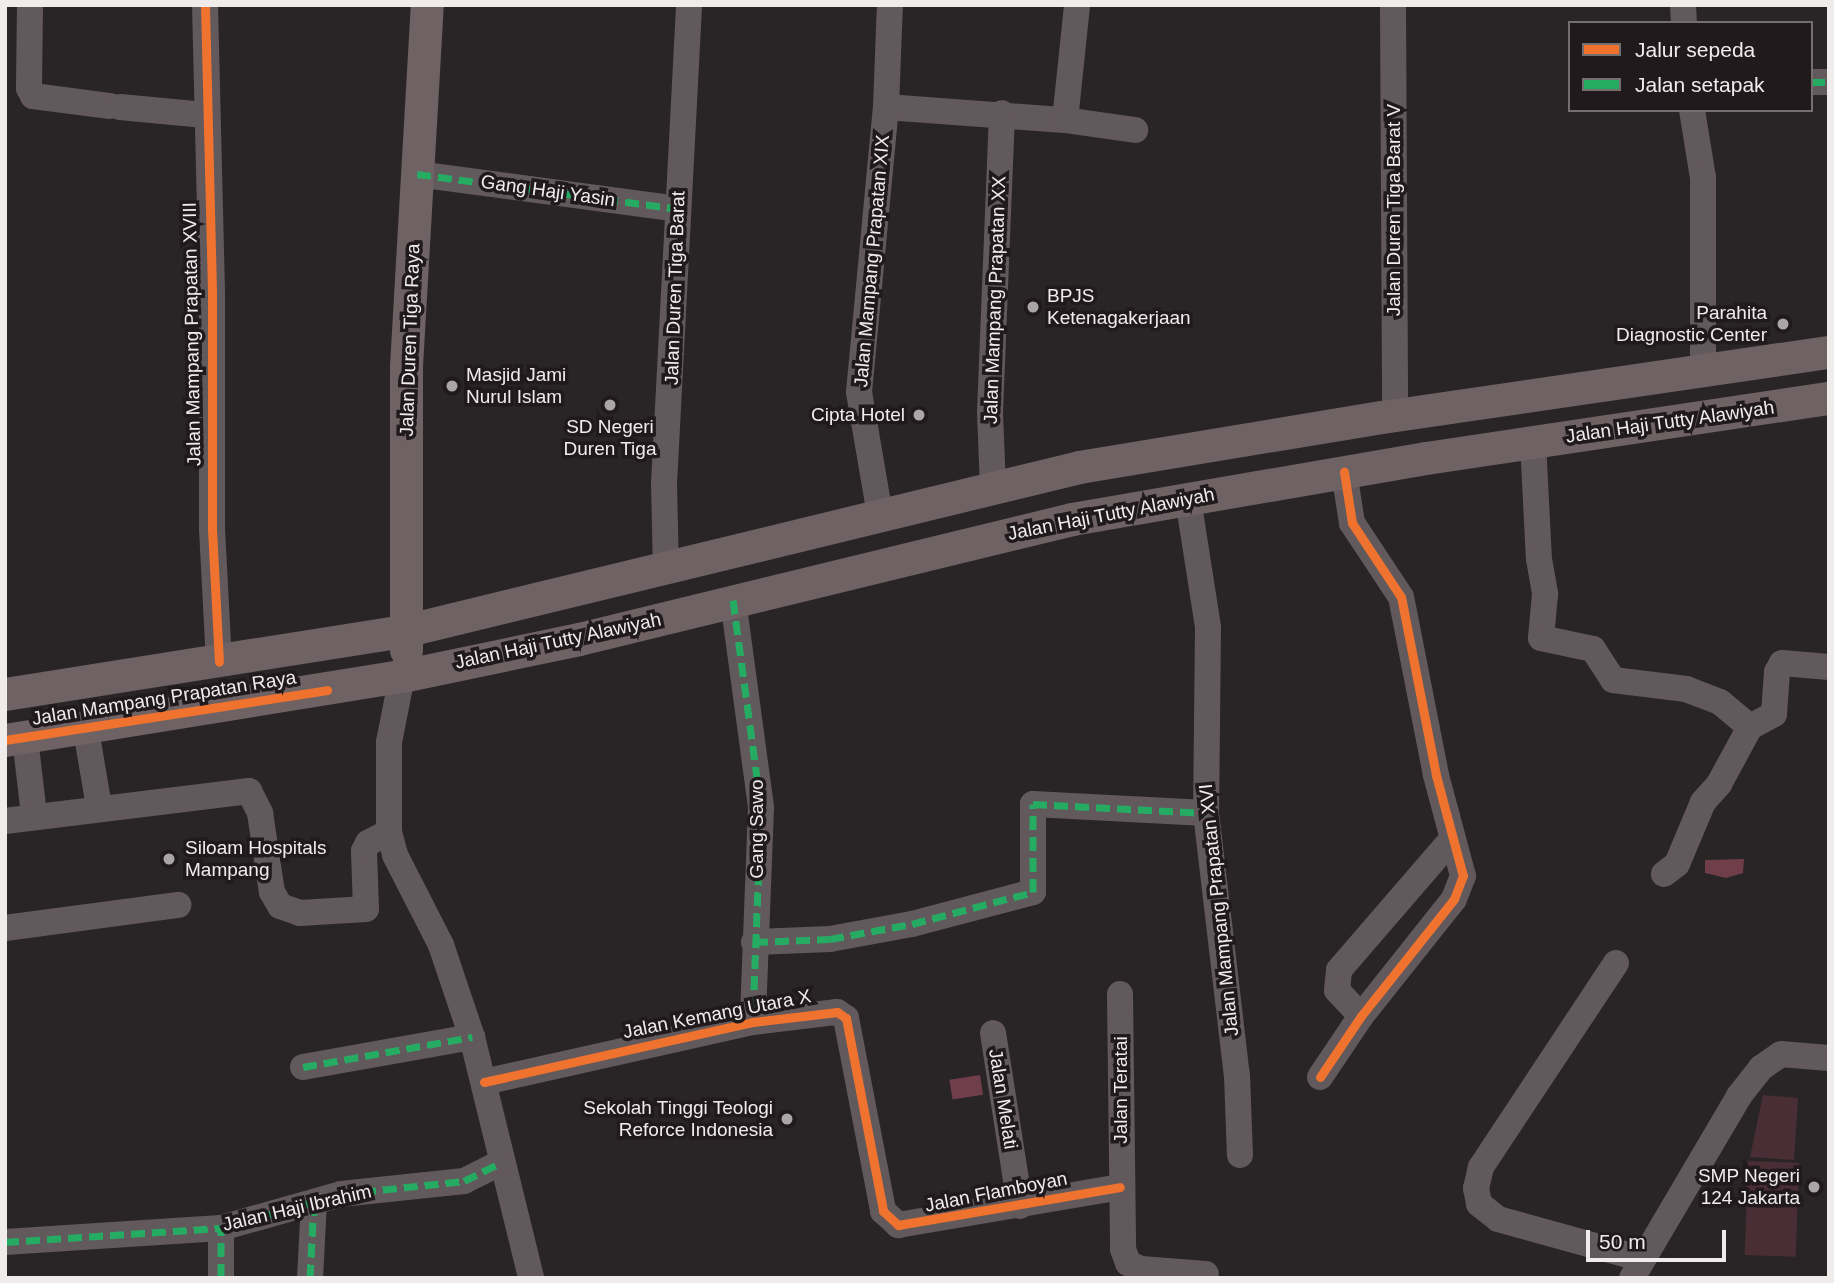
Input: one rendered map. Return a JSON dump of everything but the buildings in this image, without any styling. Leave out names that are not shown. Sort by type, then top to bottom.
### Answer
[{"type":"main road","name":"Jalan Duren Tiga Raya","points":[[402,676],[408,630],[406,366],[428,5]]},
{"type":"main road","points":[[408,630],[666,571],[1079,467],[1395,415],[1829,352]]},
{"type":"main road","name":"Jalan Haji Tutty Alawiyah","points":[[402,676],[733,600],[1017,530],[1344,472],[1829,398]]},
{"type":"main road","name":"Jalan Mampang Prapatan Raya","points":[[5,694],[408,630]]},
{"type":"main road","name":"Jalan Mampang Prapatan Raya","points":[[15,739],[86,730],[402,676]]},
{"type":"street","points":[[30,5],[29,88],[33,96],[205,115]]},
{"type":"street","name":"Jalan Mampang Prapatan XVIII","points":[[205,5],[205,115],[212,291],[212,529],[219,662]]},
{"type":"street","name":"Jalan Duren Tiga Barat","points":[[666,571],[664,484],[689,5]]},
{"type":"street","name":"Jalan Mampang Prapatan XIX","points":[[880,515],[859,392],[886,107],[890,5]]},
{"type":"street","points":[[1065,120],[1077,5]]},
{"type":"street","name":"Jalan Duren Tiga Barat V","points":[[1393,5],[1395,415]]},
{"type":"street","points":[[886,107],[1002,113],[1135,130]]},
{"type":"street","points":[[1692,112],[1703,178],[1703,369]]},
{"type":"street","name":"Jalan Mampang Prapatan XX","points":[[993,488],[990,412],[1002,113]]},
{"type":"street","name":"Gang Haji Yasin","points":[[417,174],[677,209]]},
{"type":"street","points":[[1533,442],[1539,559],[1545,594],[1541,638],[1593,649],[1613,680],[1686,689],[1720,702],[1750,727]]},
{"type":"street","points":[[1320,1077],[1361,1016],[1460,890],[1463,876],[1452,839],[1401,597],[1352,523],[1344,472]]},
{"type":"street","name":"Jalan Mampang Prapatan XVI","points":[[1188,499],[1208,627],[1206,813],[1237,1075],[1240,1155]]},
{"type":"street","name":"Gang Sawo","points":[[733,600],[761,808],[753,1018]]},
{"type":"street","points":[[1664,874],[1677,864],[1703,802],[1719,784],[1750,727],[1774,714],[1777,672],[1782,663],[1829,667]]},
{"type":"street","points":[[402,676],[388,742],[389,832],[395,855],[441,945],[472,1037],[500,1163],[530,1275]]},
{"type":"street","points":[[86,730],[99,807]]},
{"type":"street","points":[[15,739],[34,815]]},
{"type":"street","points":[[5,821],[99,807],[249,791],[260,813],[269,885],[280,906],[292,913],[366,909],[363,851],[368,843],[389,832]]},
{"type":"street","points":[[754,942],[830,939],[912,924],[1033,892],[1033,804],[1206,813]]},
{"type":"street","points":[[1361,1016],[1337,990],[1339,970],[1452,839]]},
{"type":"street","points":[[5,928],[178,905]]},
{"type":"street","points":[[1616,964],[1481,1167],[1476,1188],[1479,1204],[1499,1219],[1637,1268],[1739,1096],[1761,1068],[1782,1054],[1829,1058]]},
{"type":"street","name":"Jalan Teratai","points":[[1120,993],[1120,1187],[1123,1249],[1128,1270]]},
{"type":"street","name":"Jalan Kemang Utara X","points":[[484,1082],[739,1024],[837,1012],[846,1018],[883,1210]]},
{"type":"street","name":"Jalan Melati","points":[[993,1033],[1020,1206]]},
{"type":"street","points":[[303,1067],[472,1037]]},
{"type":"street","name":"Jalan Haji Ibrahim","points":[[5,1242],[221,1227],[341,1194],[464,1181],[500,1163]]},
{"type":"street","name":"Jalan Flamboyan","points":[[883,1210],[898,1225],[915,1225],[1120,1187]]},
{"type":"street","points":[[310,1278],[314,1202]]},
{"type":"street","points":[[221,1227],[221,1278]]},
{"type":"street","points":[[1128,1270],[1206,1273]]},
{"type":"shaded area","points":[[1744,859],[1743,873],[1726,878],[1705,873],[1705,860]]},
{"type":"shaded area","points":[[980,1075],[983,1095],[953,1100],[949,1080]]},
{"type":"shaded area","points":[[1763,1095],[1798,1098],[1794,1160],[1750,1157]]},
{"type":"shaded area","points":[[1748,1161],[1799,1163],[1796,1257],[1745,1255]]},
{"type":"marked path","points":[[1813,82],[1829,82]]},
{"type":"marked path","points":[[417,174],[678,209]]},
{"type":"marked path","points":[[733,600],[761,808],[753,1018]]},
{"type":"marked path","points":[[754,942],[830,939],[912,924],[1033,892],[1033,804],[1206,813]]},
{"type":"marked path","points":[[303,1067],[472,1037]]},
{"type":"marked path","points":[[5,1242],[221,1228],[341,1194],[464,1181],[500,1163]]},
{"type":"marked path","points":[[310,1278],[314,1202]]},
{"type":"marked path","points":[[221,1228],[221,1278]]},
{"type":"cycle path","points":[[205,5],[212,291],[212,529],[219,662]]},
{"type":"cycle path","points":[[1320,1077],[1361,1016],[1454,899],[1463,876],[1436,775],[1401,597],[1352,523],[1344,472]]},
{"type":"cycle path","points":[[5,740],[327,690]]},
{"type":"cycle path","points":[[484,1082],[753,1022],[837,1012],[846,1018],[883,1211],[898,1225],[1120,1187]]},
{"type":"place","name":"BPJS Ketenagakerjaan","points":[[1033,307]]},
{"type":"place","name":"Parahita Diagnostic Center","points":[[1783,324]]},
{"type":"place","name":"Masjid Jami Nurul Islam","points":[[452,386]]},
{"type":"place","name":"SD Negeri Duren Tiga","points":[[610,405]]},
{"type":"place","name":"Cipta Hotel","points":[[919,415]]},
{"type":"place","name":"Siloam Hospitals Mampang","points":[[169,859]]},
{"type":"place","name":"Sekolah Tinggi Teologi Reforce Indonesia","points":[[787,1119]]},
{"type":"place","name":"SMP Negeri 124 Jakarta","points":[[1814,1187]]}]
